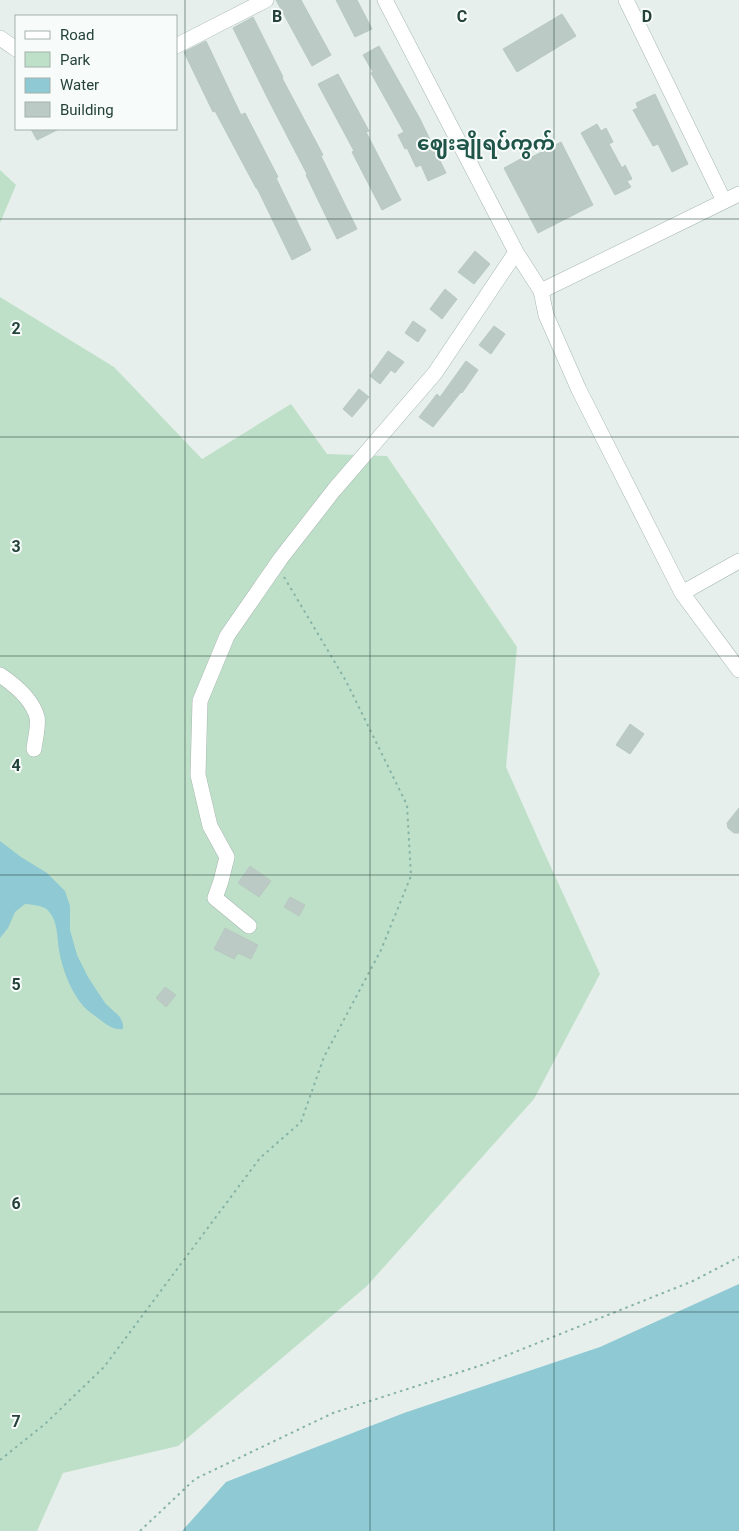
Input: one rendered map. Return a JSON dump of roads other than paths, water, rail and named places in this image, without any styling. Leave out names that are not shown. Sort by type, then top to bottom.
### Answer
[{"type":"street","points":[[178,45],[266,0]]},
{"type":"street","points":[[385,0],[516,252],[541,290],[546,315],[579,390],[682,593],[739,670]]},
{"type":"street","points":[[626,0],[724,201]]},
{"type":"street","points":[[0,38],[15,47]]},
{"type":"street","points":[[541,290],[739,194]]},
{"type":"street","points":[[249,926],[215,898],[227,858],[210,826],[198,776],[200,701],[227,636],[281,558],[334,490],[435,373],[516,252]]},
{"type":"street","points":[[682,593],[739,561]]},
{"type":"street","points":[[0,675],[19,690],[31,704],[38,718],[34,749]]},
{"type":"water","points":[[0,841],[47,873],[65,891],[70,906],[70,930],[77,955],[88,977],[105,1003],[120,1017],[123,1029],[113,1028],[104,1023],[84,1007],[75,994],[62,965],[57,931],[53,917],[48,910],[39,906],[25,904],[15,912],[8,928],[0,938]]},
{"type":"water","points":[[739,1284],[739,1531],[182,1531],[226,1482],[404,1413],[600,1347]]},
{"type":"district","name":"ဈေးချိုရပ်ကွက်","points":[[486,143]]}]
